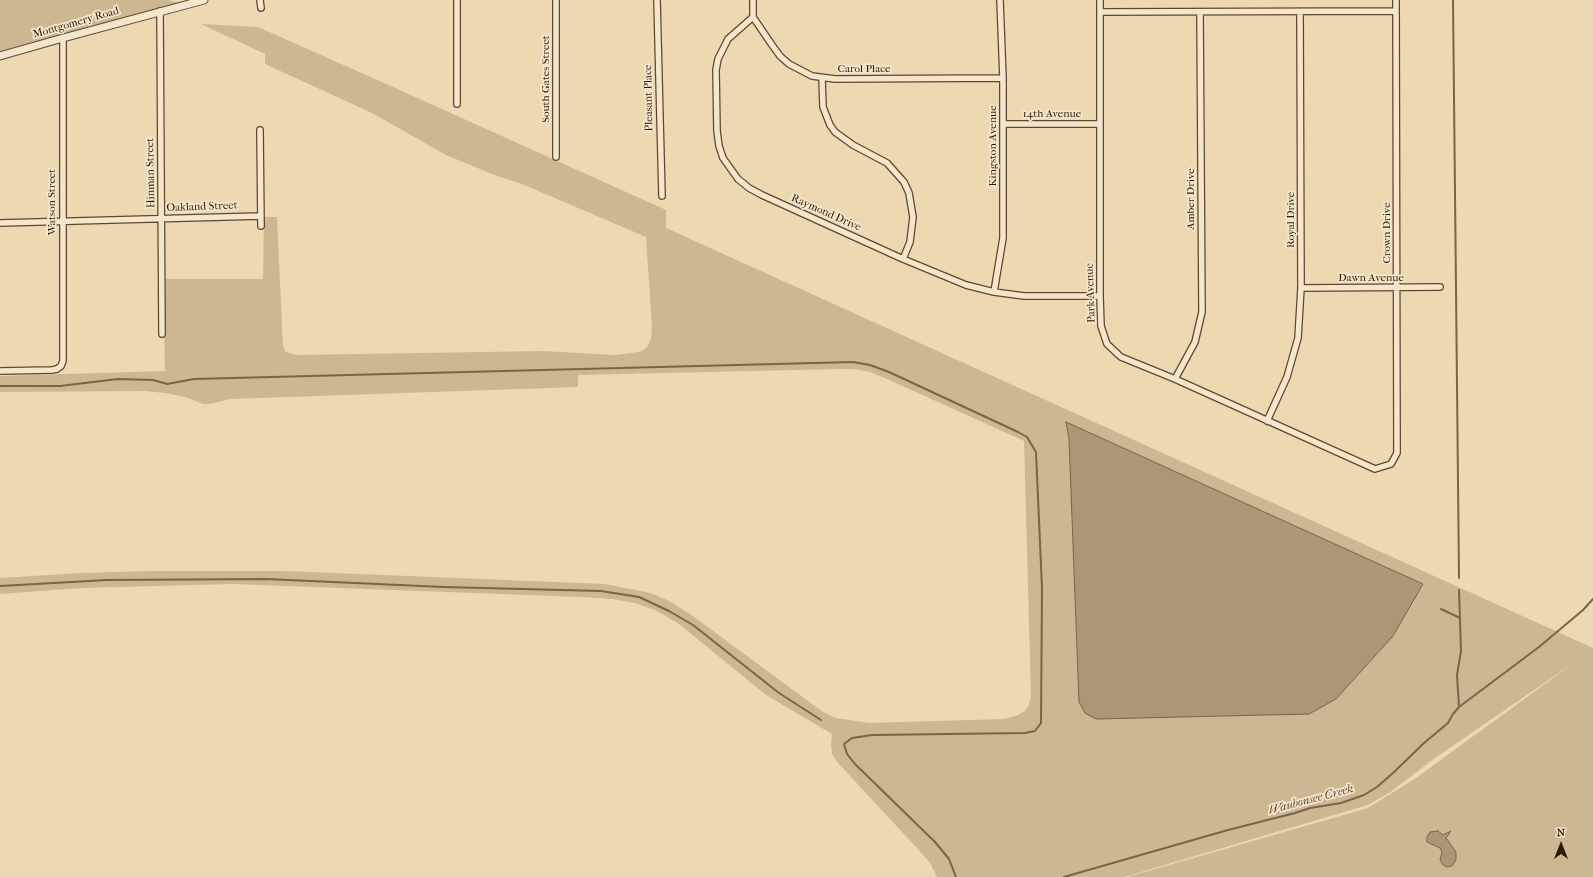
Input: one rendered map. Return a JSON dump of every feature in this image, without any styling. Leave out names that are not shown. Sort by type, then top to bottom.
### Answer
[{"type":"street","name":"Montgomery Road","points":[[0,56],[204,0]]},
{"type":"street","points":[[260,0],[260,8]]},
{"type":"street","points":[[457,0],[457,104]]},
{"type":"street","name":"South Gates Street","points":[[556,0],[556,157]]},
{"type":"street","name":"Pleasant Place","points":[[657,0],[662,196]]},
{"type":"street","points":[[753,0],[754,17]]},
{"type":"street","name":"Kingston Avenue","points":[[994,292],[1003,238],[1003,78],[1000,0]]},
{"type":"street","name":"Park Avenue","points":[[1100,0],[1100,296],[1101,326],[1107,344],[1121,357],[1175,379],[1375,469],[1391,464]]},
{"type":"street","name":"Crown Drive","points":[[1391,464],[1397,453],[1396,0]]},
{"type":"street","name":"Hinman Street","points":[[160,11],[162,334]]},
{"type":"street","points":[[1100,12],[1396,11]]},
{"type":"street","name":"Amber Drive","points":[[1175,379],[1195,342],[1202,312],[1200,12]]},
{"type":"street","name":"Royal Drive","points":[[1267,421],[1288,377],[1298,338],[1301,288],[1300,12]]},
{"type":"street","name":"Carol Place","points":[[754,17],[780,56],[799,70],[822,78],[1003,78]]},
{"type":"street","name":"Raymond Drive","points":[[754,17],[728,38],[718,59],[716,70],[717,131],[719,146],[723,158],[731,170],[738,179],[749,188],[948,278],[994,292],[1024,296],[1100,296]]},
{"type":"street","name":"Watson Street","points":[[0,371],[52,370],[62,366],[63,38]]},
{"type":"street","points":[[822,78],[823,107],[830,125],[835,132],[853,145],[887,163],[904,182],[909,193],[913,217],[910,242],[904,259]]},
{"type":"street","name":"14th Avenue","points":[[1003,124],[1100,124]]},
{"type":"street","points":[[260,130],[261,226]]},
{"type":"street","name":"Oakland Street","points":[[0,223],[260,216]]},
{"type":"street","name":"Dawn Avenue","points":[[1301,288],[1440,287]]},
{"type":"shaded area","points":[[0,0],[169,0],[184,5],[0,56]]},
{"type":"shaded area","points":[[201,24],[258,27],[393,87],[666,210],[666,228],[1593,648],[1593,877],[1127,877],[1368,808],[1416,778],[1575,662],[1435,758],[1389,793],[1368,805],[1124,877],[937,877],[930,863],[917,848],[838,763],[832,754],[832,734],[766,695],[679,624],[655,610],[635,603],[613,599],[581,597],[233,584],[81,588],[0,594],[0,578],[80,573],[150,571],[285,571],[605,584],[651,593],[669,601],[690,614],[823,712],[836,718],[869,723],[1004,719],[1018,715],[1025,711],[1029,705],[1031,696],[1024,441],[870,372],[853,369],[839,369],[578,375],[578,387],[230,399],[210,404],[203,404],[185,397],[165,393],[145,391],[0,392],[0,376],[165,371],[163,279],[263,279],[264,217],[277,217],[283,346],[285,351],[289,353],[297,355],[543,351],[614,355],[642,351],[648,346],[651,339],[652,327],[646,237],[522,184],[497,176],[446,155],[372,113],[265,64],[265,54]]},
{"type":"shaded area","points":[[1066,422],[1423,584],[1393,636],[1336,699],[1309,714],[1096,719],[1085,713],[1079,702],[1069,439]]},
{"type":"shaded area","points":[[1438,831],[1443,835],[1451,831],[1446,838],[1456,852],[1456,860],[1452,866],[1447,867],[1442,864],[1440,859],[1442,852],[1440,848],[1427,842],[1427,837],[1430,832]]},
{"type":"waterway","points":[[1453,0],[1459,578]]},
{"type":"waterway","points":[[0,386],[60,386],[118,379],[153,380],[167,384],[194,379],[853,362],[870,365],[889,372],[1018,432],[1027,437],[1036,452],[1042,588],[1041,723],[1035,731],[1025,733],[872,735],[852,738],[844,744],[847,754],[855,764],[935,842],[949,859],[956,877]]},
{"type":"waterway","points":[[0,586],[107,580],[266,579],[444,587],[601,591],[639,597],[669,611],[693,625],[779,693],[821,720]]},
{"type":"waterway","points":[[1459,590],[1461,651],[1457,675],[1459,707]]},
{"type":"waterway","name":"Waubonsee Creek","points":[[1064,877],[1228,830],[1310,808],[1341,803],[1364,795],[1377,787],[1424,743],[1448,723],[1459,707],[1539,647],[1583,610],[1593,599]]},
{"type":"waterway","points":[[1441,609],[1460,618]]}]
